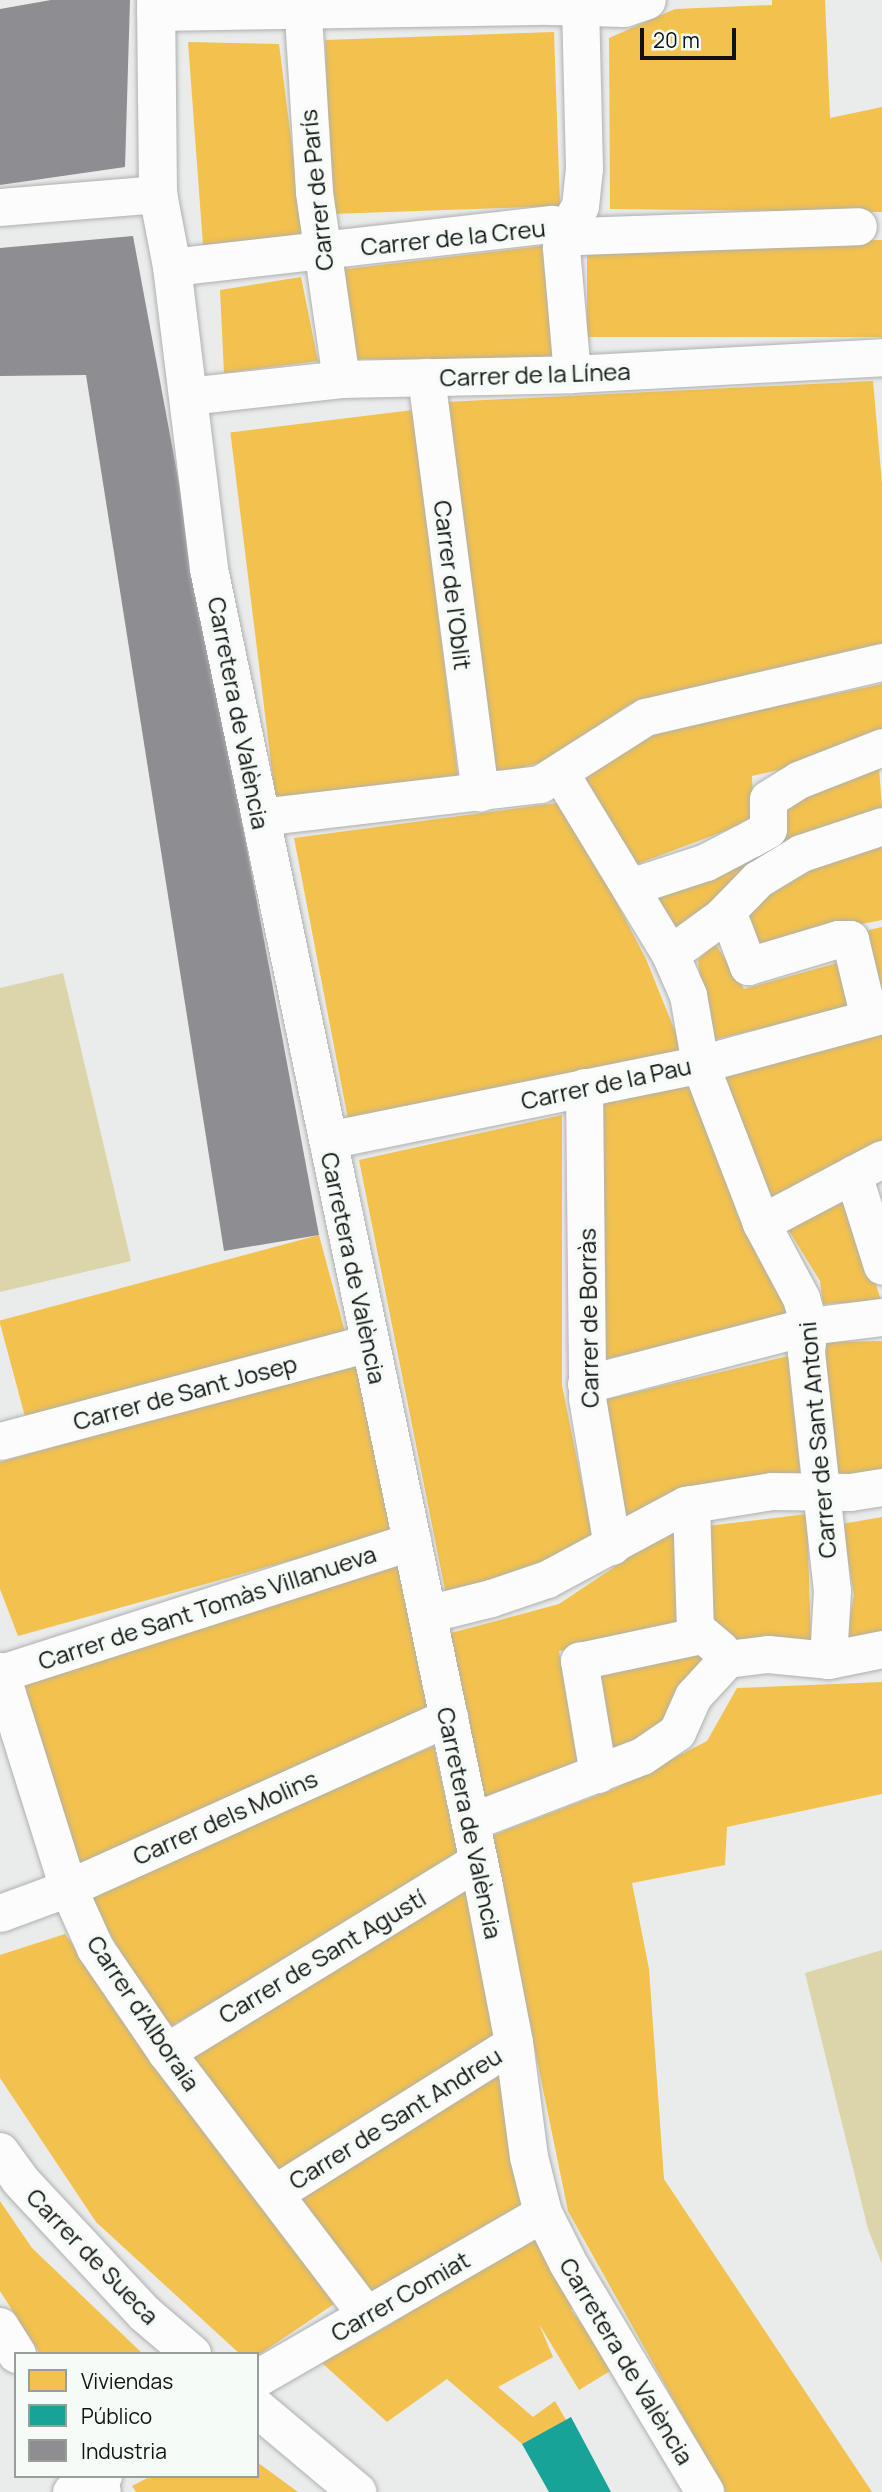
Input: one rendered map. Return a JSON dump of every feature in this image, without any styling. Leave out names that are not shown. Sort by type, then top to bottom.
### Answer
[{"type":"street","points":[[155,6],[560,4],[625,8],[647,0]]},
{"type":"street","name":"Carrer de París","points":[[302,4],[307,120],[321,250],[341,379]]},
{"type":"street","points":[[560,4],[584,167],[580,205],[565,230],[561,247],[572,374]]},
{"type":"street","name":"Carretera de València","points":[[155,6],[158,194],[172,267],[209,569],[449,1717],[514,2043],[529,2157],[543,2213],[568,2263],[705,2492]]},
{"type":"street","points":[[0,207],[158,194]]},
{"type":"street","name":"Carrer de la Creu","points":[[172,267],[552,224],[578,236],[858,226]]},
{"type":"street","name":"Carrer de la Línea","points":[[188,396],[341,379],[572,374],[882,357]]},
{"type":"street","name":"Carrer de l'Oblit","points":[[426,377],[480,793]]},
{"type":"street","points":[[260,817],[540,784],[645,718],[882,662]]},
{"type":"street","points":[[630,887],[706,862],[752,838],[768,829],[768,799],[798,780],[882,747]]},
{"type":"street","name":"Carrer de Sant Antoni","points":[[560,773],[670,954],[688,995],[699,1064],[761,1223],[801,1298],[809,1326],[806,1352],[832,1590],[828,1660]]},
{"type":"street","points":[[670,954],[727,911],[758,879],[801,853],[882,826]]},
{"type":"street","points":[[727,911],[748,966],[838,939],[850,939],[875,1016]]},
{"type":"street","name":"Carrer de la Pau","points":[[328,1140],[699,1064],[875,1016]]},
{"type":"street","name":"Carrer de Borràs","points":[[584,1087],[586,1384],[612,1546]]},
{"type":"street","points":[[761,1223],[868,1166],[882,1266]]},
{"type":"street","points":[[586,1384],[809,1326],[882,1317]]},
{"type":"street","name":"Carrer de Sant Josep","points":[[0,1441],[369,1343]]},
{"type":"street","points":[[427,1614],[491,1598],[547,1579],[612,1546],[658,1518],[691,1504],[772,1491],[821,1493],[882,1487]]},
{"type":"street","points":[[691,1504],[695,1628],[732,1659]]},
{"type":"street","name":"Carrer de Sant Tomàs Villanueva","points":[[0,1672],[412,1541]]},
{"type":"street","points":[[598,1774],[579,1661],[701,1635]]},
{"type":"street","points":[[470,1822],[642,1756],[677,1732],[693,1696],[727,1659],[768,1654],[828,1660],[882,1650]]},
{"type":"street","name":"Carrer d'Alboraia","points":[[0,1672],[68,1888],[95,1948],[166,2052],[366,2315]]},
{"type":"street","name":"Carrer dels Molins","points":[[0,1913],[68,1888],[449,1717]]},
{"type":"street","name":"Carrer de Sant Agustí","points":[[166,2052],[478,1861]]},
{"type":"street","name":"Carrer de Sant Andreu","points":[[275,2193],[514,2043]]},
{"type":"street","name":"Carrer de Sueca","points":[[0,2152],[20,2180],[145,2314],[190,2352]]},
{"type":"street","name":"Carrer Comiat","points":[[259,2377],[543,2213]]},
{"type":"street","points":[[0,2327],[15,2352]]},
{"type":"street","points":[[259,2411],[358,2492]]},
{"type":"shaded area","points":[[63,973],[131,1261],[0,1292],[0,988]]},
{"type":"shaded area","points":[[882,1950],[882,2264],[868,2229],[805,1973]]},
{"type":"building: Viviendas","points":[[772,0],[825,0],[830,118],[882,107],[882,212],[610,209],[609,38],[675,9],[772,5]]},
{"type":"building: Viviendas","points":[[554,32],[560,206],[331,214],[325,40]]},
{"type":"building: Viviendas","points":[[188,42],[279,44],[303,234],[203,245]]},
{"type":"building: Viviendas","points":[[587,240],[882,240],[882,337],[587,337]]},
{"type":"building: Viviendas","points":[[542,246],[555,361],[351,359],[337,270]]},
{"type":"building: Viviendas","points":[[301,277],[318,361],[224,373],[220,290]]},
{"type":"building: Viviendas","points":[[873,381],[882,483],[882,648],[630,704],[547,761],[494,775],[445,402]]},
{"type":"building: Viviendas","points":[[413,410],[459,781],[276,804],[230,432]]},
{"type":"building: Viviendas","points":[[882,684],[882,746],[752,776],[754,820],[632,866],[579,778],[655,732]]},
{"type":"building: Viviendas","points":[[879,768],[882,808],[752,866],[685,943],[655,894],[784,832],[788,805]]},
{"type":"building: Viviendas","points":[[564,802],[646,959],[685,1056],[348,1119],[294,838]]},
{"type":"building: Viviendas","points":[[882,845],[882,920],[754,945],[745,910],[832,857]]},
{"type":"building: Viviendas","points":[[882,927],[882,1001],[865,931]]},
{"type":"building: Viviendas","points":[[715,943],[744,989],[837,963],[855,1006],[708,1041],[698,960]]},
{"type":"building: Viviendas","points":[[882,1033],[882,1146],[764,1200],[714,1069]]},
{"type":"building: Viviendas","points":[[705,1079],[737,1213],[794,1320],[600,1360],[599,1100]]},
{"type":"building: Viviendas","points":[[562,1115],[562,1385],[593,1539],[544,1563],[446,1595],[359,1160]]},
{"type":"building: Viviendas","points":[[850,1197],[881,1301],[823,1304],[820,1281],[788,1229]]},
{"type":"building: Viviendas","points":[[319,1235],[345,1332],[25,1417],[0,1320]]},
{"type":"building: Viviendas","points":[[882,1341],[882,1471],[833,1479],[825,1342]]},
{"type":"building: Viviendas","points":[[788,1356],[801,1478],[621,1523],[603,1400]]},
{"type":"building: Viviendas","points":[[357,1362],[397,1531],[18,1636],[0,1589],[0,1462]]},
{"type":"building: Viviendas","points":[[807,1514],[811,1644],[735,1639],[707,1620],[707,1526]]},
{"type":"building: Viviendas","points":[[882,1517],[882,1635],[845,1644],[854,1595],[842,1524]]},
{"type":"building: Viviendas","points":[[679,1524],[677,1628],[559,1651],[578,1764],[479,1802],[447,1634],[559,1604]]},
{"type":"building: Viviendas","points":[[400,1560],[428,1711],[74,1870],[21,1682]]},
{"type":"building: Viviendas","points":[[695,1648],[710,1654],[667,1723],[608,1753],[597,1673]]},
{"type":"building: Viviendas","points":[[882,1682],[882,1794],[727,1827],[725,1865],[632,1883],[649,1969],[664,2179],[872,2492],[725,2492],[568,2211],[491,1836],[614,1789],[707,1741],[737,1688]]},
{"type":"building: Viviendas","points":[[434,1746],[459,1860],[166,2029],[86,1893]]},
{"type":"building: Viviendas","points":[[467,1884],[499,2038],[274,2177],[187,2053]]},
{"type":"building: Viviendas","points":[[65,1934],[334,2304],[259,2355],[259,2352],[238,2352],[96,2222],[0,2078],[0,1955]]},
{"type":"building: Viviendas","points":[[502,2074],[524,2206],[371,2299],[297,2194]]},
{"type":"building: Viviendas","points":[[0,2201],[32,2248],[141,2352],[39,2352],[0,2291]]},
{"type":"building: Viviendas","points":[[542,2234],[577,2305],[571,2310],[615,2368],[579,2390],[539,2324],[553,2357],[498,2387],[533,2417],[555,2401],[566,2420],[522,2444],[447,2379],[387,2422],[322,2363],[386,2327],[484,2263]]},
{"type":"building: Viviendas","points":[[259,2463],[298,2492],[136,2492],[132,2486],[147,2478],[259,2478]]},
{"type":"building: Público","points":[[571,2417],[611,2492],[549,2492],[522,2444]]},
{"type":"building: Industria","points":[[51,0],[130,0],[125,167],[0,185],[0,9]]},
{"type":"building: Industria","points":[[133,236],[319,1235],[224,1251],[86,375],[0,376],[0,248]]}]
